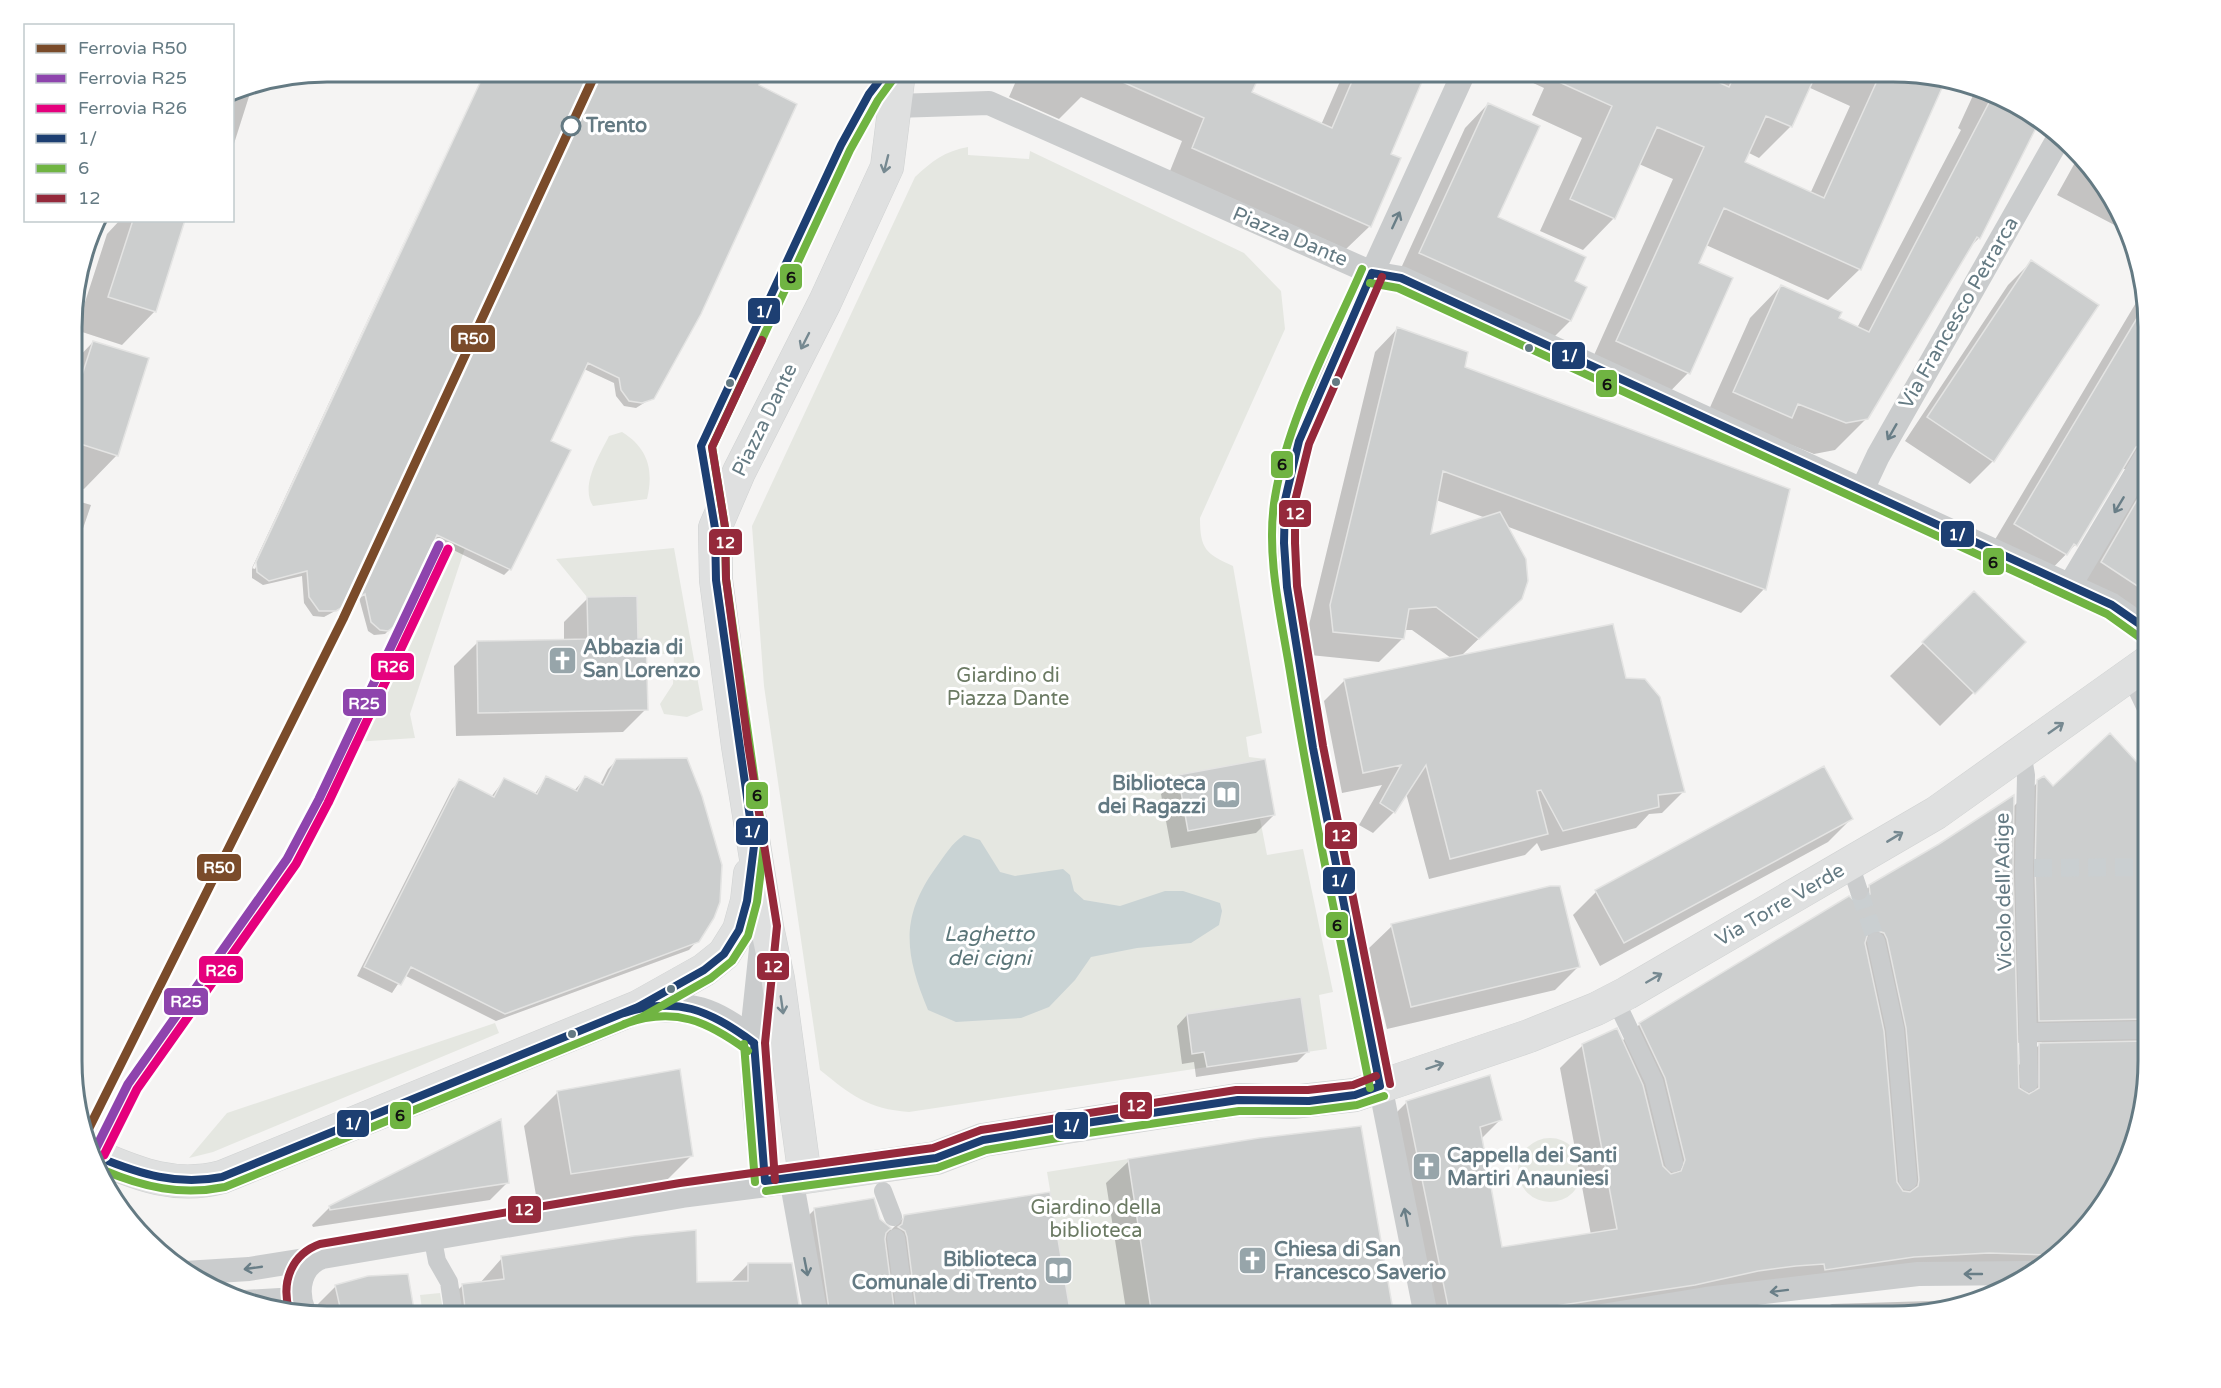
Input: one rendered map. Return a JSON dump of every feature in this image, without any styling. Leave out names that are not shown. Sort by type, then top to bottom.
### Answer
[{"type":"main road","name":"Piazza Dante","points":[[787,1179],[778,979],[754,846],[716,580],[715,528],[739,471],[825,302],[887,167],[898,82]]},
{"type":"main road","name":"Via Torre Verde","points":[[787,1179],[936,1158],[983,1140],[1238,1100],[1309,1101],[1355,1095],[1529,1036],[1615,999],[1855,877],[1936,813],[2138,669]]},
{"type":"main road","points":[[103,1159],[142,1176],[169,1182],[205,1182],[638,1007],[704,970],[724,954],[738,930],[747,901],[754,846]]},
{"type":"street","points":[[1459,82],[1372,273],[1401,278],[1582,363],[1863,488],[2112,605],[2138,623]]},
{"type":"street","name":"Piazza Dante","points":[[895,106],[989,103],[1372,273],[1299,441],[1286,500],[1284,543],[1287,587],[1313,748],[1423,1306]]},
{"type":"street","name":"Via Francesco Petrarca","points":[[1863,488],[1878,456],[2055,143]]},
{"type":"street","points":[[2070,585],[2138,471]]},
{"type":"street","name":"Vicolo dell'Adige","points":[[2022,752],[2026,776],[2029,868],[2029,1083]]},
{"type":"street","name":"Piazza Dante","points":[[767,927],[754,1043],[757,1101],[787,1179]]},
{"type":"street","points":[[1876,941],[1895,1029],[1908,1181]]},
{"type":"street","points":[[1615,999],[1654,1081],[1674,1163]]},
{"type":"street","points":[[638,1007],[675,1007],[704,1011],[754,1043]]},
{"type":"street","points":[[2028,1032],[2138,1030]]},
{"type":"street","points":[[203,1272],[249,1269],[432,1235],[787,1179],[814,1306]]},
{"type":"street","points":[[883,1191],[893,1217]]},
{"type":"street","points":[[432,1235],[436,1261],[449,1282],[453,1306]]},
{"type":"street","points":[[896,1238],[905,1306]]},
{"type":"street","points":[[299,1303],[297,1283],[302,1270],[311,1259]]},
{"type":"street","points":[[1727,1306],[1918,1274],[2016,1273]]},
{"type":"green space","name":"Giardino di Piazza Dante","points":[[968,147],[968,155],[1029,159],[1030,151],[1244,253],[1281,291],[1285,329],[1200,518],[1200,528],[1206,549],[1216,558],[1233,566],[1262,733],[1246,737],[1249,757],[1265,759],[1275,815],[1260,819],[1267,855],[1303,849],[1333,992],[1319,995],[1327,1049],[909,1112],[871,1104],[841,1087],[820,1070],[764,686],[752,526],[915,177],[939,158],[952,151]]},
{"type":"green space","points":[[622,432],[638,445],[647,461],[650,479],[647,499],[593,506],[589,489],[592,471],[609,436]]},
{"type":"green space","points":[[450,541],[465,548],[410,714],[415,738],[355,742]]},
{"type":"green space","points":[[674,548],[703,710],[687,717],[664,714],[660,704],[673,684],[674,654],[661,654],[647,638],[638,638],[637,596],[587,597],[556,559]]},
{"type":"green space","points":[[495,1023],[499,1033],[213,1152],[189,1158],[227,1113]]},
{"type":"green space","points":[[1544,1138],[1556,1138],[1573,1147],[1580,1158],[1582,1170],[1580,1182],[1573,1193],[1556,1202],[1544,1202],[1532,1197],[1523,1188],[1518,1176],[1518,1164],[1523,1152],[1532,1143]]},
{"type":"green space","name":"Giardino della biblioteca","points":[[1128,1159],[1152,1306],[1069,1306],[1047,1172]]},
{"type":"green space","points":[[440,1293],[442,1306],[422,1306],[420,1295]]},
{"type":"water","name":"Laghetto dei cigni","points":[[964,835],[980,840],[1000,872],[1015,876],[1063,869],[1070,875],[1074,891],[1084,900],[1120,906],[1165,891],[1183,891],[1220,903],[1222,911],[1219,925],[1191,943],[1137,948],[1091,957],[1075,980],[1049,1007],[1021,1018],[956,1022],[928,1010],[914,971],[910,936],[911,920],[916,903],[925,885],[949,849]]},
{"type":"building","points":[[480,82],[760,82],[759,85],[797,104],[701,314],[654,399],[642,403],[629,401],[621,390],[619,378],[588,363],[551,441],[571,450],[511,570],[437,535],[396,625],[388,631],[380,630],[371,622],[365,594],[336,611],[319,611],[309,597],[307,571],[269,581],[257,572],[256,562]]},
{"type":"building","points":[[1123,82],[1256,82],[1252,92],[1332,128],[1352,82],[1422,82],[1391,154],[1401,158],[1371,227],[1192,148],[1204,118]]},
{"type":"building","points":[[1559,82],[1718,82],[1729,87],[1731,82],[1812,82],[1792,127],[1766,116],[1745,162],[1824,198],[1876,82],[1942,87],[1861,270],[1724,208],[1699,263],[1733,278],[1690,374],[1616,341],[1704,147],[1657,127],[1615,219],[1570,199],[1612,106]]},
{"type":"building","points":[[1989,102],[2036,128],[1980,239],[1977,237],[1868,419],[1846,423],[1798,404],[1792,418],[1733,392],[1781,285],[1842,312],[1839,318],[1869,332]]},
{"type":"building","points":[[1488,103],[1540,126],[1498,217],[1586,257],[1575,281],[1587,287],[1571,321],[1419,253]]},
{"type":"building","points":[[132,222],[184,222],[156,312],[108,297]]},
{"type":"building","points":[[2031,260],[2099,305],[1994,462],[1927,417]]},
{"type":"building","points":[[2138,316],[2138,446],[2077,546],[2074,544],[2067,555],[2014,524]]},
{"type":"building","points":[[1397,327],[1468,352],[1465,367],[1790,489],[1766,590],[1443,471],[1431,534],[1500,512],[1526,559],[1528,581],[1522,599],[1479,639],[1436,607],[1409,609],[1404,639],[1333,632],[1330,605]]},
{"type":"building","points":[[93,341],[149,358],[118,456],[82,445],[82,375]]},
{"type":"building","points":[[2138,498],[2138,586],[2101,562]]},
{"type":"building","points":[[1974,591],[2026,642],[1975,694],[1922,642]]},
{"type":"building","name":"Abbazia di San Lorenzo","points":[[637,596],[638,638],[646,638],[648,710],[478,713],[477,641],[588,639],[587,597]]},
{"type":"building","points":[[1613,624],[1626,678],[1645,679],[1660,697],[1685,792],[1658,795],[1659,807],[1563,831],[1541,790],[1537,791],[1548,834],[1450,859],[1426,765],[1395,813],[1380,803],[1401,765],[1363,773],[1344,679]]},
{"type":"building","points":[[2110,733],[2138,763],[2138,1019],[2039,1021],[2035,868],[2037,780],[2044,776],[2053,786]]},
{"type":"building","points":[[687,758],[702,796],[722,865],[720,902],[714,918],[699,942],[505,1014],[411,967],[401,985],[364,967],[459,779],[494,797],[504,778],[537,794],[546,776],[577,791],[585,776],[603,785],[616,759]]},
{"type":"building","name":"Biblioteca dei Ragazzi","points":[[1265,759],[1275,815],[1188,831],[1178,775]]},
{"type":"building","points":[[1824,766],[1853,819],[1624,943],[1595,890]]},
{"type":"building","points":[[2014,795],[2013,868],[2019,1088],[2029,1094],[2039,1088],[2039,1043],[2138,1041],[2138,1077],[2134,1109],[2126,1140],[2106,1183],[2088,1210],[2067,1234],[2043,1255],[1989,1253],[1914,1257],[1825,1270],[1824,1264],[1796,1266],[1758,1271],[1695,1285],[1556,1306],[1448,1306],[1406,1101],[1490,1075],[1502,1120],[1480,1127],[1502,1247],[1617,1229],[1582,1044],[1617,1028],[1643,1085],[1663,1166],[1671,1174],[1681,1171],[1685,1160],[1665,1078],[1639,1023],[1849,896],[1856,902],[1863,901],[1870,894],[1869,885],[1939,844]],"holes":[[[1874,930],[1884,933],[1906,1028],[1919,1180],[1918,1186],[1910,1192],[1903,1191],[1897,1182],[1884,1031],[1865,943],[1868,933]]]},
{"type":"building","points":[[1550,886],[1560,886],[1580,967],[1411,1007],[1391,924]]},
{"type":"building","points":[[1301,997],[1309,1052],[1207,1067],[1204,1052],[1192,1054],[1187,1014]]},
{"type":"building","points":[[680,1069],[693,1156],[571,1174],[557,1091]]},
{"type":"building","points":[[501,1119],[509,1183],[330,1210],[329,1206]]},
{"type":"building","points":[[1361,1126],[1392,1306],[1150,1306],[1128,1159],[1259,1138]]},
{"type":"building","points":[[1050,1192],[1069,1306],[916,1306],[907,1237],[905,1231],[898,1227],[902,1224],[904,1215]]},
{"type":"building","points":[[874,1198],[880,1219],[891,1228],[886,1233],[885,1239],[894,1306],[829,1306],[814,1208]]},
{"type":"building","points":[[696,1230],[697,1282],[748,1281],[748,1263],[792,1263],[799,1306],[465,1306],[462,1284],[504,1279],[501,1256],[634,1236]]},
{"type":"building","points":[[408,1274],[413,1306],[340,1306],[335,1285],[368,1276]]},
{"type":"tunnel","points":[[2034,868],[2138,867]]},
{"type":"tunnel","points":[[1859,891],[1876,941]]},
{"type":"rail line","name":"R50","points":[[91,1124],[343,619],[591,82]]},
{"type":"rail line","name":"R25","points":[[97,1146],[128,1084],[287,859],[319,799],[439,545]]},
{"type":"rail line","name":"R26","points":[[104,1155],[137,1089],[296,864],[328,803],[448,549]]},
{"type":"transit line","name":"1/","points":[[103,1159],[159,1177],[190,1180],[222,1177],[638,1007],[704,970],[724,954],[739,930],[747,901],[754,846],[716,580],[715,528],[701,446],[841,145],[869,94],[878,82]]},
{"type":"transit line","name":"6","points":[[110,1172],[162,1188],[193,1191],[225,1187],[642,1017],[711,978],[732,961],[748,936],[757,902],[764,845],[726,579],[725,527],[712,447],[850,150],[878,100],[891,82]]},
{"type":"transit line","name":"6","points":[[1362,269],[1311,381],[1290,438],[1275,497],[1272,542],[1276,588],[1300,729],[1370,1088]]},
{"type":"transit line","name":"1/","points":[[1372,273],[1401,278],[2112,605],[2138,623]]},
{"type":"transit line","name":"1/","points":[[1372,273],[1299,441],[1285,500],[1284,543],[1287,587],[1313,748],[1380,1086]]},
{"type":"transit line","name":"12","points":[[1382,277],[1309,444],[1295,501],[1295,543],[1297,586],[1323,746],[1390,1084]]},
{"type":"transit line","name":"6","points":[[1370,283],[1398,288],[2107,614],[2138,636]]},
{"type":"transit line","name":"12","points":[[762,340],[712,447],[725,527],[726,579],[748,744],[777,926],[765,1043],[775,1180]]},
{"type":"transit line","name":"1/","points":[[621,1014],[659,1006],[692,1009],[722,1022],[754,1043]]},
{"type":"transit line","name":"6","points":[[624,1024],[659,1016],[690,1020],[733,1040],[748,1051]]},
{"type":"transit line","name":"1/","points":[[754,1043],[765,1181]]},
{"type":"transit line","name":"6","points":[[744,1044],[755,1182]]},
{"type":"transit line","name":"12","points":[[288,1302],[288,1279],[291,1270],[302,1254],[320,1244],[680,1183],[933,1148],[981,1130],[1236,1090],[1308,1090],[1353,1085],[1376,1076]]},
{"type":"transit line","name":"1/","points":[[765,1181],[936,1158],[983,1140],[1086,1123],[1238,1100],[1309,1101],[1355,1095],[1380,1086]]},
{"type":"transit line","name":"6","points":[[766,1191],[937,1168],[986,1150],[1088,1133],[1239,1111],[1310,1111],[1357,1105],[1384,1096]]},
{"type":"place","name":"Trento","points":[[571,126]]},
{"type":"place","name":"Abbazia di San Lorenzo","points":[[562,660]]},
{"type":"place","name":"Biblioteca dei Ragazzi","points":[[1227,795]]},
{"type":"place","name":"Cappella dei Santi Martiri Anauniesi","points":[[1426,1167]]},
{"type":"place","name":"Chiesa di San Francesco Saverio","points":[[1253,1261]]},
{"type":"place","name":"Biblioteca Comunale di Trento","points":[[1058,1271]]}]
